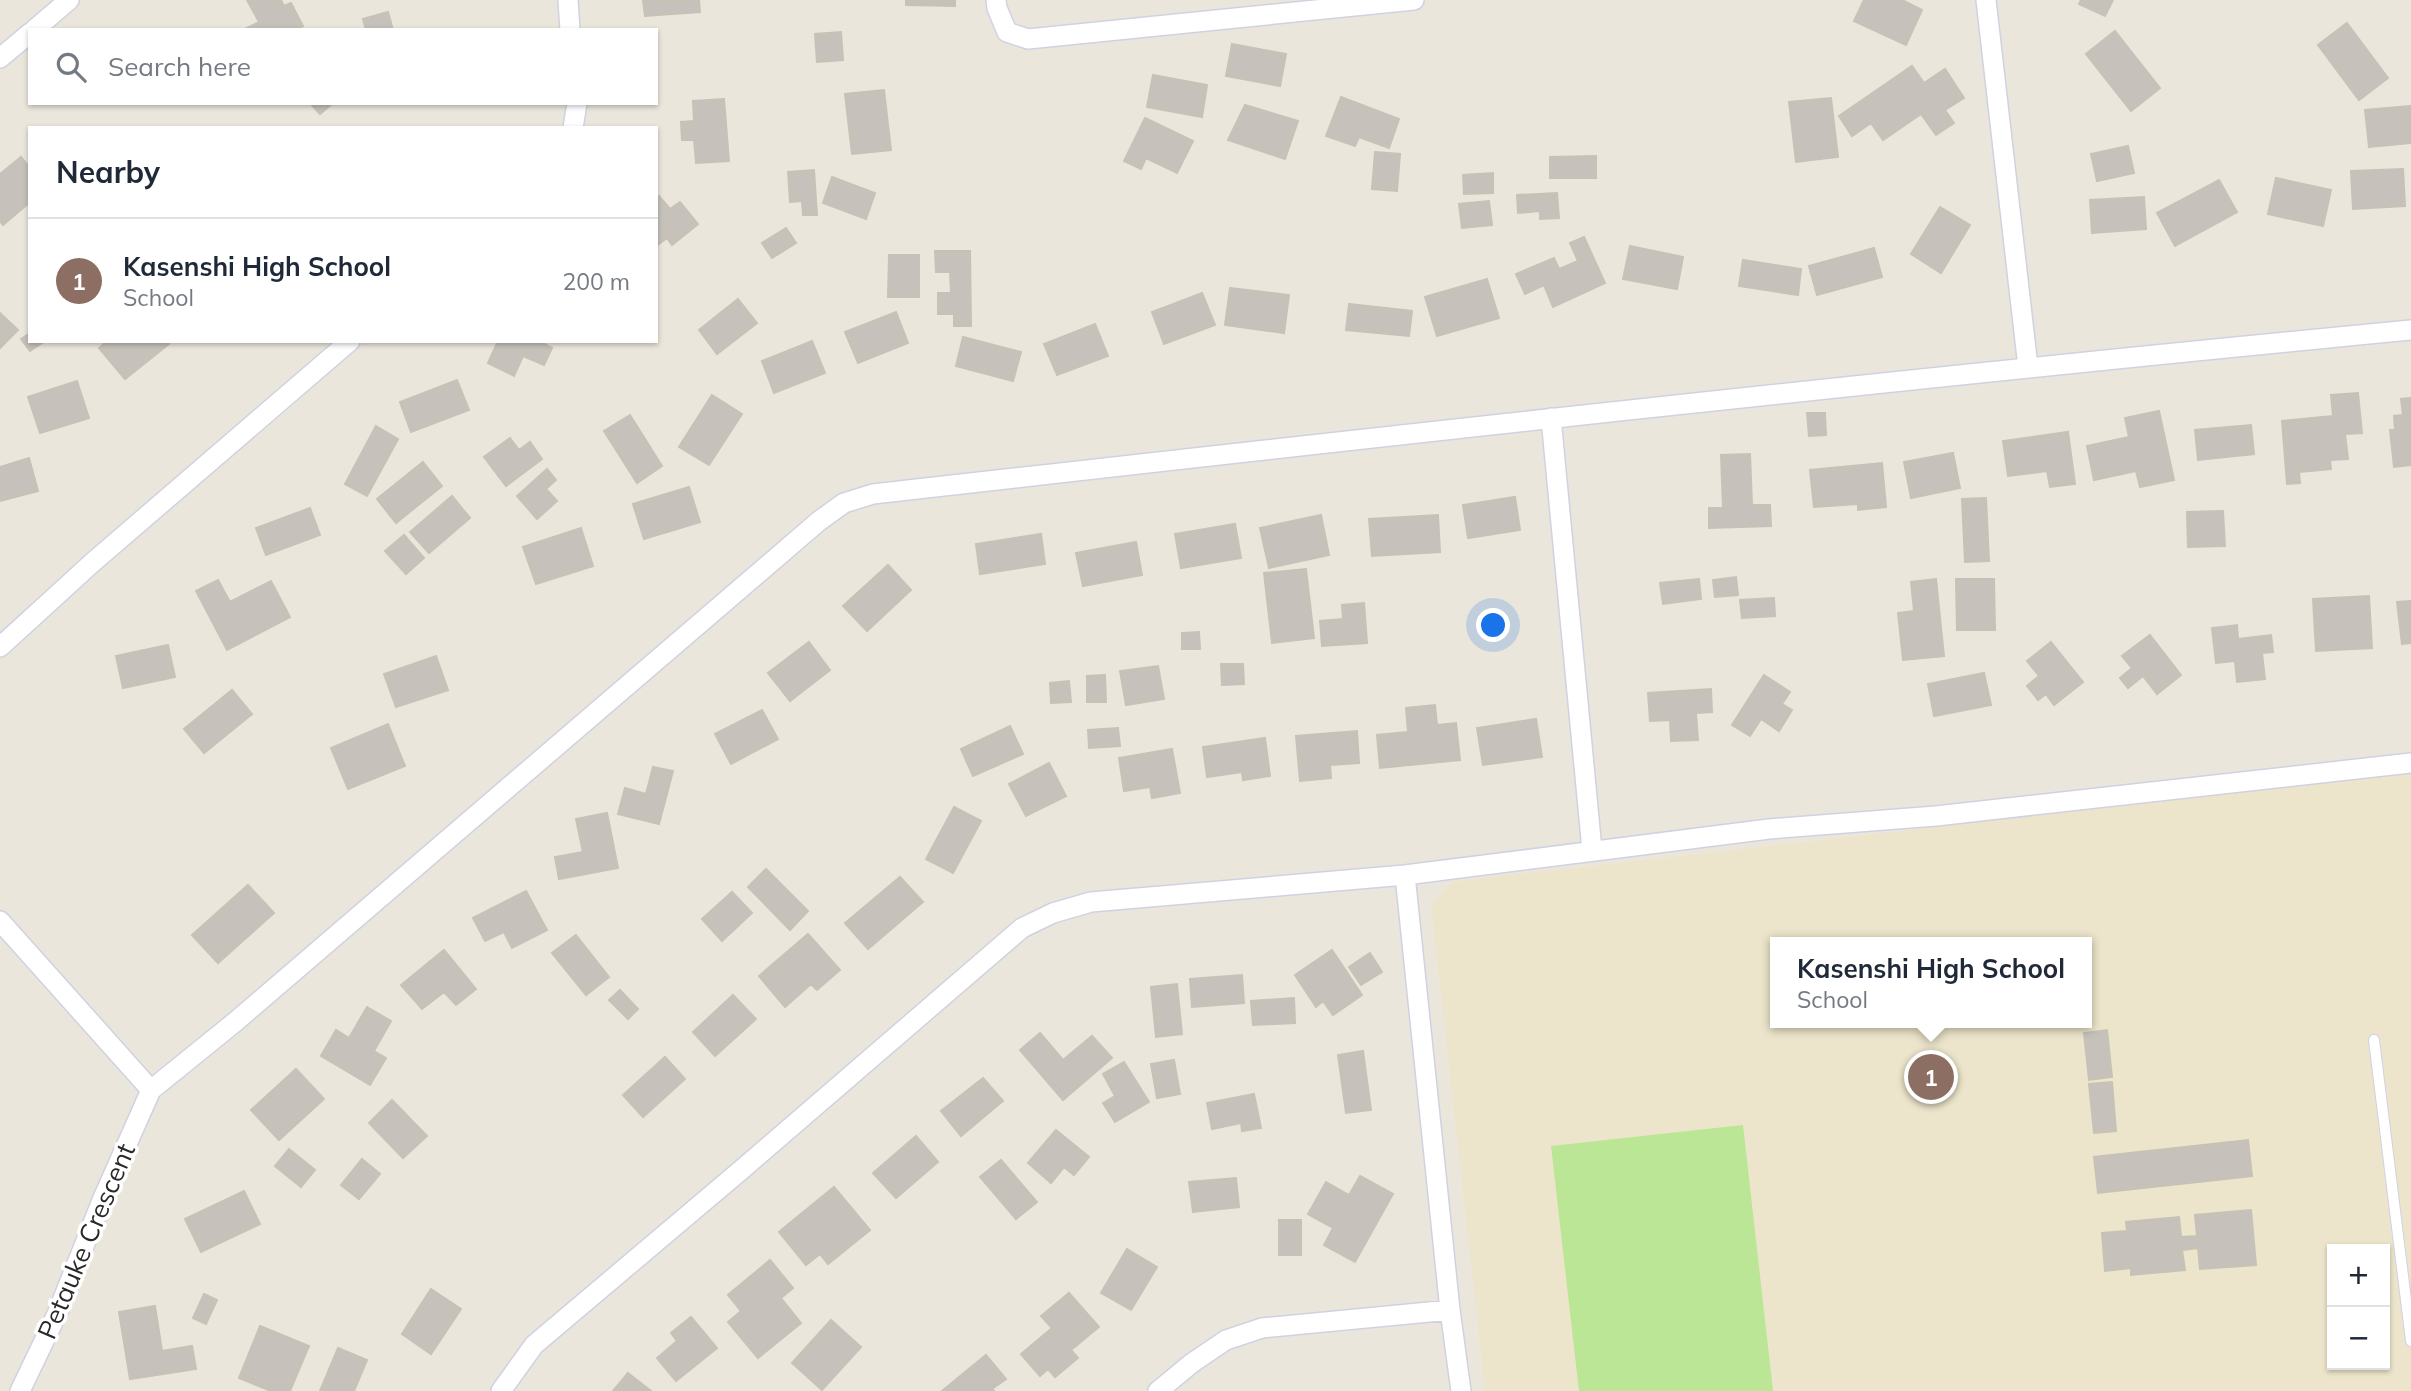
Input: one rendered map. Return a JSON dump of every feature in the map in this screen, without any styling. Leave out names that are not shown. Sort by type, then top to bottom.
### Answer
[{"type":"street","points":[[36,28],[69,0]]},
{"type":"street","points":[[568,0],[570,28]]},
{"type":"street","points":[[996,0],[1007,32],[1028,39],[1414,0]]},
{"type":"street","points":[[1986,0],[2028,367]]},
{"type":"street","points":[[0,58],[28,34]]},
{"type":"street","points":[[573,126],[577,105]]},
{"type":"street","points":[[0,921],[152,1090],[245,1014],[809,530],[844,503],[873,494],[2028,367],[2411,330]]},
{"type":"street","points":[[0,647],[92,563],[348,343]]},
{"type":"street","points":[[1551,418],[1592,850]]},
{"type":"street","points":[[501,1391],[534,1345],[1022,928],[1054,913],[1091,902],[1405,875],[1769,829],[1950,814],[2411,763]]},
{"type":"street","points":[[1405,875],[1450,1310],[1461,1391]]},
{"type":"street","name":"Petauke Crescent","points":[[20,1391],[57,1314],[103,1198],[152,1090]]},
{"type":"street","points":[[1158,1391],[1226,1340],[1262,1328],[1450,1310]]},
{"type":"lane","points":[[2374,1040],[2411,1341]]},
{"type":"shaded area","points":[[2411,773],[2411,1391],[1485,1391],[1431,905],[1452,882]]},
{"type":"green space","points":[[1743,1125],[1773,1391],[1579,1391],[1551,1146]]},
{"type":"building","points":[[247,0],[281,0],[284,6],[291,3],[303,26],[247,28],[259,22]]},
{"type":"building","points":[[643,0],[699,0],[700,12],[645,16]]},
{"type":"building","points":[[906,0],[955,0],[955,6],[906,5]]},
{"type":"building","points":[[1864,0],[1902,0],[1922,10],[1906,45],[1854,21]]},
{"type":"building","points":[[2081,0],[2113,0],[2105,16],[2079,4]]},
{"type":"building","points":[[388,12],[392,28],[365,28],[363,19]]},
{"type":"building","points":[[2347,23],[2388,78],[2359,100],[2318,45]]},
{"type":"building","points":[[2115,31],[2160,88],[2131,111],[2086,54]]},
{"type":"building","points":[[841,32],[843,60],[817,62],[815,34]]},
{"type":"building","points":[[1232,44],[1286,54],[1280,86],[1226,76]]},
{"type":"building","points":[[1912,66],[1924,83],[1945,69],[1964,98],[1945,110],[1954,123],[1936,135],[1921,114],[1883,140],[1871,123],[1852,136],[1839,116]]},
{"type":"building","points":[[1153,75],[1207,85],[1202,117],[1147,107]]},
{"type":"building","points":[[884,90],[891,150],[852,154],[845,94]]},
{"type":"building","points":[[1341,97],[1399,119],[1389,148],[1359,137],[1355,146],[1326,136]]},
{"type":"building","points":[[1831,98],[1838,157],[1796,162],[1789,102]]},
{"type":"building","points":[[724,99],[729,161],[696,163],[694,140],[682,140],[681,122],[694,121],[693,101]]},
{"type":"building","points":[[312,105],[331,105],[320,114]]},
{"type":"building","points":[[1245,105],[1298,121],[1285,159],[1228,140]]},
{"type":"building","points":[[2411,106],[2411,143],[2369,147],[2365,110]]},
{"type":"building","points":[[1145,118],[1193,141],[1177,173],[1146,158],[1141,169],[1124,161]]},
{"type":"building","points":[[2128,146],[2134,173],[2097,181],[2091,154]]},
{"type":"building","points":[[1375,152],[1400,154],[1397,191],[1372,189]]},
{"type":"building","points":[[1596,156],[1596,178],[1550,178],[1550,157]]},
{"type":"building","points":[[21,157],[28,166],[28,204],[3,225],[0,221],[0,174]]},
{"type":"building","points":[[2403,169],[2405,206],[2353,209],[2351,171]]},
{"type":"building","points":[[814,170],[817,215],[803,215],[802,201],[790,202],[788,172]]},
{"type":"building","points":[[1493,173],[1493,193],[1464,194],[1463,175]]},
{"type":"building","points":[[832,177],[875,193],[866,219],[823,203]]},
{"type":"building","points":[[2276,178],[2331,190],[2323,226],[2268,214]]},
{"type":"building","points":[[2219,180],[2237,212],[2175,246],[2157,213]]},
{"type":"building","points":[[1557,193],[1559,218],[1540,219],[1540,211],[1518,213],[1517,195]]},
{"type":"building","points":[[658,197],[670,209],[680,202],[698,224],[672,245],[667,238],[658,245]]},
{"type":"building","points":[[2144,197],[2146,229],[2092,233],[2090,200]]},
{"type":"building","points":[[1489,201],[1492,225],[1462,228],[1459,204]]},
{"type":"building","points":[[1940,207],[1970,225],[1941,273],[1911,254]]},
{"type":"building","points":[[786,228],[796,243],[772,258],[762,243]]},
{"type":"building","points":[[1584,237],[1605,283],[1553,307],[1544,285],[1525,294],[1516,274],[1554,258],[1559,269],[1578,261],[1570,243]]},
{"type":"building","points":[[1630,246],[1683,257],[1677,289],[1623,279]]},
{"type":"building","points":[[1874,248],[1882,277],[1817,295],[1809,266]]},
{"type":"building","points":[[935,251],[970,251],[971,326],[954,326],[954,314],[938,314],[938,293],[951,293],[950,272],[936,272]]},
{"type":"building","points":[[889,255],[919,255],[919,297],[888,297]]},
{"type":"building","points":[[1743,260],[1801,269],[1798,295],[1739,286]]},
{"type":"building","points":[[1487,279],[1499,318],[1437,336],[1425,297]]},
{"type":"building","points":[[1230,288],[1289,295],[1284,333],[1225,325]]},
{"type":"building","points":[[1202,293],[1215,325],[1164,344],[1152,312]]},
{"type":"building","points":[[738,299],[757,323],[717,354],[699,330]]},
{"type":"building","points":[[1349,304],[1412,311],[1409,336],[1346,330]]},
{"type":"building","points":[[896,312],[908,343],[858,363],[845,332]]},
{"type":"building","points":[[0,313],[18,330],[0,348]]},
{"type":"building","points":[[1095,324],[1108,356],[1057,375],[1044,344]]},
{"type":"building","points":[[28,334],[28,343],[42,343],[30,351],[21,339]]},
{"type":"building","points":[[963,337],[1021,352],[1013,381],[956,366]]},
{"type":"building","points":[[812,341],[825,373],[774,393],[762,361]]},
{"type":"building","points":[[105,343],[169,344],[125,379],[99,348]]},
{"type":"building","points":[[497,343],[543,343],[552,348],[544,365],[523,356],[514,376],[488,363]]},
{"type":"building","points":[[457,380],[469,410],[411,432],[400,402]]},
{"type":"building","points":[[77,381],[89,418],[40,433],[28,397]]},
{"type":"building","points":[[2358,393],[2362,433],[2345,434],[2348,459],[2330,460],[2331,469],[2299,472],[2300,483],[2287,484],[2282,421],[2333,416],[2331,395]]},
{"type":"building","points":[[712,395],[742,414],[709,465],[679,447]]},
{"type":"building","points":[[2411,398],[2411,465],[2394,467],[2390,430],[2395,430],[2394,416],[2403,415],[2401,399]]},
{"type":"building","points":[[2159,411],[2174,480],[2140,487],[2136,471],[2094,480],[2087,446],[2129,437],[2125,418]]},
{"type":"building","points":[[1807,413],[1825,413],[1826,435],[1809,436]]},
{"type":"building","points":[[630,415],[662,466],[637,483],[604,431]]},
{"type":"building","points":[[2251,425],[2254,454],[2198,460],[2195,430]]},
{"type":"building","points":[[376,426],[398,439],[367,496],[345,484]]},
{"type":"building","points":[[2068,432],[2075,484],[2050,487],[2047,471],[2008,476],[2003,441]]},
{"type":"building","points":[[510,438],[519,450],[530,442],[542,459],[506,486],[484,457]]},
{"type":"building","points":[[1953,453],[1960,488],[1911,498],[1904,462]]},
{"type":"building","points":[[1750,454],[1752,505],[1770,505],[1771,526],[1709,528],[1709,508],[1723,508],[1721,455]]},
{"type":"building","points":[[29,458],[38,491],[0,501],[0,467]]},
{"type":"building","points":[[423,462],[442,486],[396,523],[377,499]]},
{"type":"building","points":[[1882,463],[1886,507],[1858,510],[1858,504],[1814,507],[1810,470]]},
{"type":"building","points":[[547,469],[556,480],[546,489],[557,501],[537,519],[517,496]]},
{"type":"building","points":[[689,487],[700,522],[644,539],[633,504]]},
{"type":"building","points":[[452,496],[470,518],[429,553],[410,532]]},
{"type":"building","points":[[1515,497],[1520,530],[1468,538],[1463,505]]},
{"type":"building","points":[[1986,498],[1989,561],[1965,562],[1962,499]]},
{"type":"building","points":[[310,508],[320,535],[266,555],[256,528]]},
{"type":"building","points":[[2223,511],[2225,546],[2188,547],[2187,512]]},
{"type":"building","points":[[1321,515],[1329,555],[1269,568],[1260,528]]},
{"type":"building","points":[[1438,515],[1440,552],[1372,556],[1369,519]]},
{"type":"building","points":[[1235,524],[1241,558],[1181,568],[1175,534]]},
{"type":"building","points":[[581,528],[593,566],[536,584],[523,547]]},
{"type":"building","points":[[1041,534],[1045,564],[980,574],[976,544]]},
{"type":"building","points":[[404,535],[424,558],[406,574],[385,551]]},
{"type":"building","points":[[1136,542],[1142,575],[1083,586],[1076,553]]},
{"type":"building","points":[[888,565],[911,590],[867,631],[843,606]]},
{"type":"building","points":[[1306,569],[1314,638],[1272,643],[1264,573]]},
{"type":"building","points":[[1736,577],[1738,595],[1715,597],[1713,580]]},
{"type":"building","points":[[1699,579],[1701,599],[1663,604],[1660,583]]},
{"type":"building","points":[[1936,579],[1944,656],[1903,660],[1898,613],[1914,611],[1911,582]]},
{"type":"building","points":[[1956,579],[1994,579],[1995,630],[1957,630]]},
{"type":"building","points":[[218,580],[230,602],[271,581],[290,617],[227,650],[196,591]]},
{"type":"building","points":[[2369,596],[2372,648],[2316,651],[2313,599]]},
{"type":"building","points":[[1774,598],[1775,616],[1742,618],[1740,600]]},
{"type":"building","points":[[2411,601],[2411,643],[2402,644],[2397,602]]},
{"type":"building","points":[[1364,603],[1367,643],[1322,646],[1320,621],[1343,619],[1342,605]]},
{"type":"building","points":[[2237,625],[2238,639],[2271,635],[2273,652],[2262,653],[2265,679],[2237,682],[2235,661],[2216,663],[2212,628]]},
{"type":"building","points":[[1199,632],[1200,649],[1182,649],[1182,633]]},
{"type":"building","points":[[2150,635],[2181,675],[2157,694],[2143,676],[2128,688],[2120,678],[2132,668],[2122,656]]},
{"type":"building","points":[[809,642],[830,670],[790,701],[768,673]]},
{"type":"building","points":[[2051,642],[2083,682],[2054,705],[2046,694],[2038,700],[2027,686],[2039,676],[2027,661]]},
{"type":"building","points":[[168,645],[175,677],[123,688],[116,656]]},
{"type":"building","points":[[436,656],[448,690],[396,707],[384,674]]},
{"type":"building","points":[[1221,664],[1243,664],[1244,684],[1222,685]]},
{"type":"building","points":[[1158,666],[1164,699],[1126,705],[1120,671]]},
{"type":"building","points":[[1984,673],[1991,705],[1934,716],[1928,684]]},
{"type":"building","points":[[1105,675],[1106,702],[1087,702],[1087,676]]},
{"type":"building","points":[[1764,675],[1790,692],[1782,704],[1792,710],[1779,731],[1761,719],[1750,736],[1732,725]]},
{"type":"building","points":[[1069,681],[1071,702],[1051,703],[1050,683]]},
{"type":"building","points":[[1711,689],[1712,712],[1696,713],[1698,740],[1671,741],[1670,720],[1650,721],[1648,693]]},
{"type":"building","points":[[232,690],[252,714],[204,753],[184,729]]},
{"type":"building","points":[[1435,705],[1437,725],[1456,723],[1460,760],[1380,768],[1377,735],[1408,732],[1406,708]]},
{"type":"building","points":[[762,710],[778,739],[731,764],[715,734]]},
{"type":"building","points":[[1536,719],[1542,757],[1483,765],[1477,728]]},
{"type":"building","points":[[388,724],[405,766],[348,789],[331,748]]},
{"type":"building","points":[[1010,726],[1023,754],[973,776],[961,749]]},
{"type":"building","points":[[1118,728],[1120,746],[1089,748],[1088,730]]},
{"type":"building","points":[[1357,731],[1359,763],[1330,765],[1331,778],[1300,781],[1296,736]]},
{"type":"building","points":[[1265,738],[1270,776],[1243,780],[1242,772],[1207,777],[1203,747]]},
{"type":"building","points":[[1172,749],[1180,793],[1152,798],[1150,787],[1124,791],[1119,758]]},
{"type":"building","points":[[1049,763],[1066,796],[1026,816],[1009,784]]},
{"type":"building","points":[[653,767],[673,771],[659,824],[618,814],[625,788],[646,794]]},
{"type":"building","points":[[954,807],[981,821],[953,873],[926,859]]},
{"type":"building","points":[[607,813],[618,868],[559,879],[555,857],[583,852],[576,819]]},
{"type":"building","points":[[766,869],[808,911],[790,930],[748,887]]},
{"type":"building","points":[[900,877],[923,902],[868,949],[845,923]]},
{"type":"building","points":[[248,885],[274,913],[218,963],[192,935]]},
{"type":"building","points":[[526,891],[547,930],[512,948],[504,932],[485,941],[473,918]]},
{"type":"building","points":[[732,892],[752,913],[722,941],[702,919]]},
{"type":"building","points":[[808,934],[840,970],[817,990],[811,984],[785,1007],[759,976]]},
{"type":"building","points":[[576,935],[609,977],[586,995],[552,953]]},
{"type":"building","points":[[444,950],[476,989],[456,1005],[444,992],[422,1009],[401,985]]},
{"type":"building","points":[[1332,950],[1362,995],[1333,1015],[1323,1001],[1316,1007],[1295,975]]},
{"type":"building","points":[[1370,953],[1382,972],[1361,985],[1349,967]]},
{"type":"building","points":[[1242,975],[1244,1003],[1192,1007],[1190,979]]},
{"type":"building","points":[[1177,984],[1182,1034],[1156,1037],[1151,987]]},
{"type":"building","points":[[620,990],[638,1009],[628,1019],[609,1000]]},
{"type":"building","points":[[733,995],[756,1019],[715,1056],[693,1032]]},
{"type":"building","points":[[1294,998],[1295,1023],[1253,1025],[1251,1001]]},
{"type":"building","points":[[367,1007],[391,1021],[374,1051],[386,1058],[370,1085],[321,1056],[336,1030],[349,1038]]},
{"type":"building","points":[[2107,1030],[2112,1077],[2089,1080],[2084,1033]]},
{"type":"building","points":[[1040,1033],[1063,1060],[1092,1036],[1112,1058],[1063,1100],[1020,1050]]},
{"type":"building","points":[[1363,1051],[1371,1110],[1346,1113],[1338,1055]]},
{"type":"building","points":[[665,1057],[685,1079],[643,1117],[623,1095]]},
{"type":"building","points":[[1174,1060],[1180,1094],[1157,1098],[1151,1064]]},
{"type":"building","points":[[1124,1062],[1149,1102],[1115,1122],[1103,1103],[1115,1096],[1103,1074]]},
{"type":"building","points":[[296,1069],[324,1099],[279,1140],[251,1110]]},
{"type":"building","points":[[983,1078],[1003,1101],[961,1136],[941,1111]]},
{"type":"building","points":[[2112,1082],[2116,1131],[2094,1133],[2089,1084]]},
{"type":"building","points":[[1254,1094],[1261,1128],[1242,1131],[1241,1123],[1212,1129],[1207,1103]]},
{"type":"building","points":[[392,1100],[427,1136],[403,1158],[369,1123]]},
{"type":"building","points":[[1056,1130],[1089,1157],[1074,1175],[1064,1167],[1051,1183],[1028,1163]]},
{"type":"building","points":[[916,1136],[938,1162],[896,1198],[873,1173]]},
{"type":"building","points":[[2248,1140],[2252,1176],[2098,1193],[2094,1157]]},
{"type":"building","points":[[289,1149],[315,1170],[301,1187],[275,1166]]},
{"type":"building","points":[[362,1159],[380,1174],[359,1199],[341,1185]]},
{"type":"building","points":[[1001,1160],[1037,1202],[1016,1219],[980,1177]]},
{"type":"building","points":[[1360,1176],[1393,1194],[1355,1262],[1324,1245],[1333,1228],[1308,1214],[1326,1182],[1349,1195]]},
{"type":"building","points":[[1236,1178],[1239,1207],[1193,1212],[1189,1182]]},
{"type":"building","points":[[834,1187],[870,1230],[828,1264],[820,1254],[806,1265],[779,1232]]},
{"type":"building","points":[[244,1191],[260,1224],[201,1252],[185,1219]]},
{"type":"building","points":[[2251,1210],[2256,1265],[2200,1269],[2198,1248],[2182,1250],[2185,1270],[2131,1275],[2131,1268],[2105,1271],[2102,1233],[2127,1231],[2126,1222],[2179,1217],[2181,1237],[2197,1236],[2195,1215]]},
{"type":"building","points":[[1279,1220],[1301,1220],[1301,1255],[1279,1255]]},
{"type":"building","points":[[1127,1249],[1157,1267],[1131,1310],[1101,1293]]},
{"type":"building","points":[[770,1260],[793,1288],[781,1298],[801,1323],[758,1358],[728,1322],[741,1311],[728,1295]]},
{"type":"building","points":[[431,1289],[461,1309],[431,1354],[402,1334]]},
{"type":"building","points":[[1069,1293],[1099,1327],[1071,1350],[1078,1358],[1055,1377],[1048,1369],[1040,1376],[1021,1354],[1052,1328],[1041,1316]]},
{"type":"building","points":[[204,1294],[217,1300],[206,1324],[193,1318]]},
{"type":"building","points":[[155,1306],[162,1351],[192,1346],[196,1369],[130,1379],[119,1312]]},
{"type":"building","points":[[691,1317],[717,1348],[676,1381],[657,1358],[677,1341],[671,1333]]},
{"type":"building","points":[[831,1320],[861,1347],[822,1390],[792,1363]]},
{"type":"building","points":[[260,1326],[309,1346],[290,1391],[271,1391],[239,1378]]},
{"type":"building","points":[[338,1348],[367,1360],[354,1391],[320,1391]]},
{"type":"building","points":[[986,1355],[1006,1379],[992,1389],[994,1391],[942,1391]]},
{"type":"building","points":[[628,1373],[651,1391],[613,1391]]},
{"type":"place","name":"Kasenshi High School","points":[[1931,1077]]}]
